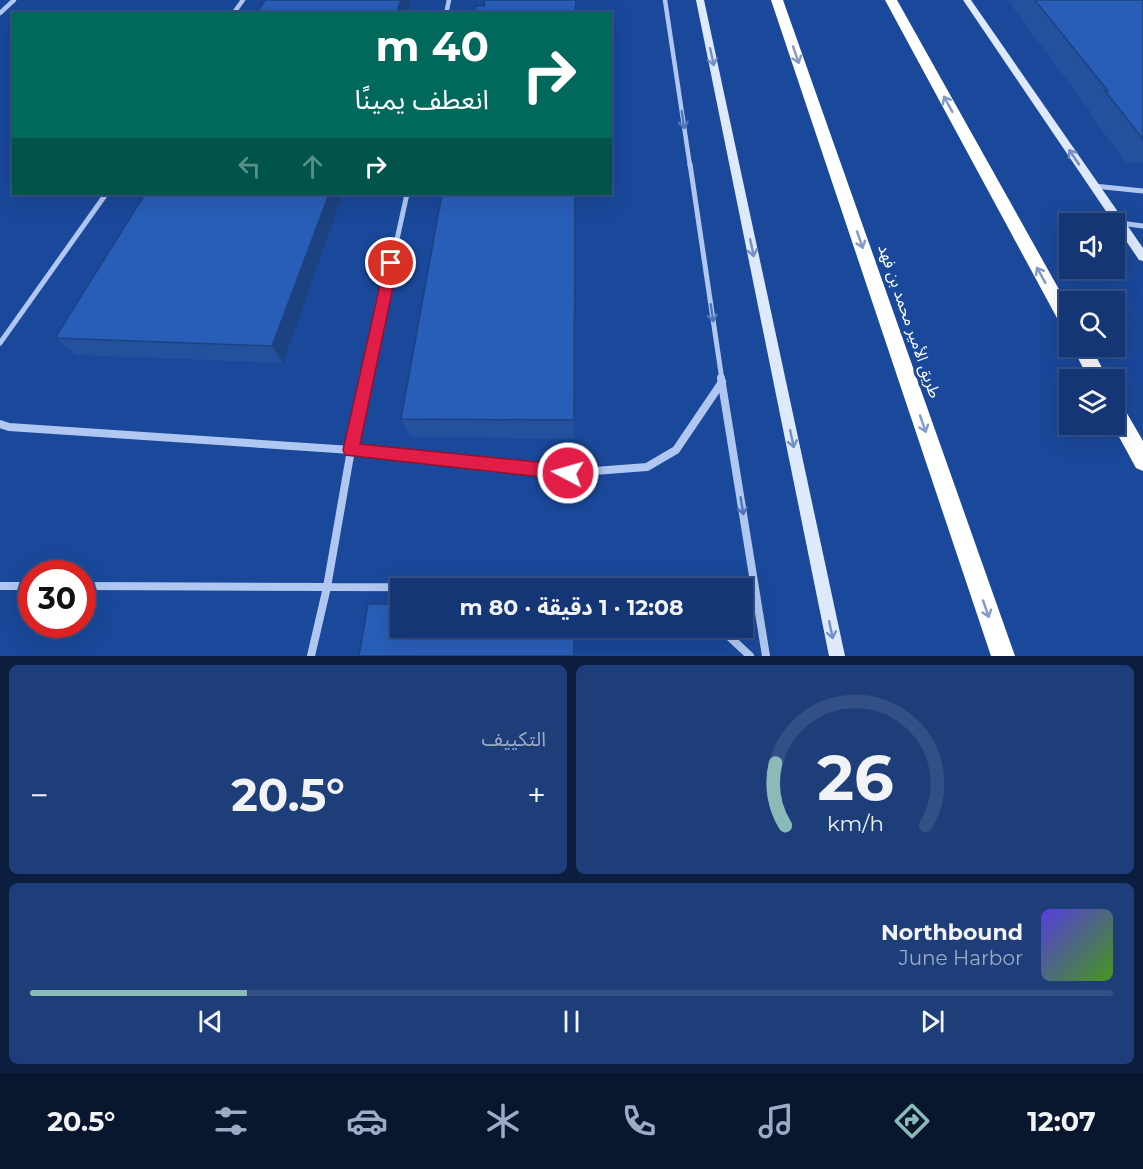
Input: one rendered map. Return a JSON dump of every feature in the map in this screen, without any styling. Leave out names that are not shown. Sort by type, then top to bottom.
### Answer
[{"type":"highway","name":"طريق الأمير محمد بن فهد","points":[[777,0],[1003,656]]},
{"type":"highway","points":[[891,0],[1059,306]]},
{"type":"highway","points":[[1125,429],[1143,461]]},
{"type":"main road","points":[[700,0],[837,656]]},
{"type":"main road","points":[[967,0],[1112,213]]},
{"type":"main road","points":[[1125,232],[1143,257]]},
{"type":"street","points":[[0,13],[14,0]]},
{"type":"street","points":[[665,0],[766,656]]},
{"type":"street","points":[[1094,186],[1143,191]]},
{"type":"street","points":[[0,343],[105,195]]},
{"type":"street","points":[[311,656],[327,587],[351,450],[406,195]]},
{"type":"street","points":[[1125,224],[1143,226]]},
{"type":"street","points":[[0,424],[21,428],[351,450],[568,473],[647,467],[676,450],[722,382]]},
{"type":"street","points":[[0,586],[18,586]]},
{"type":"street","points":[[96,586],[390,587]]},
{"type":"street","points":[[731,638],[750,656]]},
{"type":"building","points":[[265,0],[401,0],[397,12],[257,12]]},
{"type":"building","points":[[485,0],[576,0],[575,12],[475,12],[476,6],[484,6]]},
{"type":"building","points":[[1035,0],[1143,0],[1143,139],[1105,91],[1108,91]]},
{"type":"building","points":[[144,195],[329,195],[272,346],[55,338]]},
{"type":"building","points":[[442,195],[575,195],[574,420],[401,419]]},
{"type":"building","points":[[368,604],[390,604],[390,638],[574,638],[574,656],[359,656]]},
{"type":"route","points":[[391,263],[351,450],[568,473]]}]
